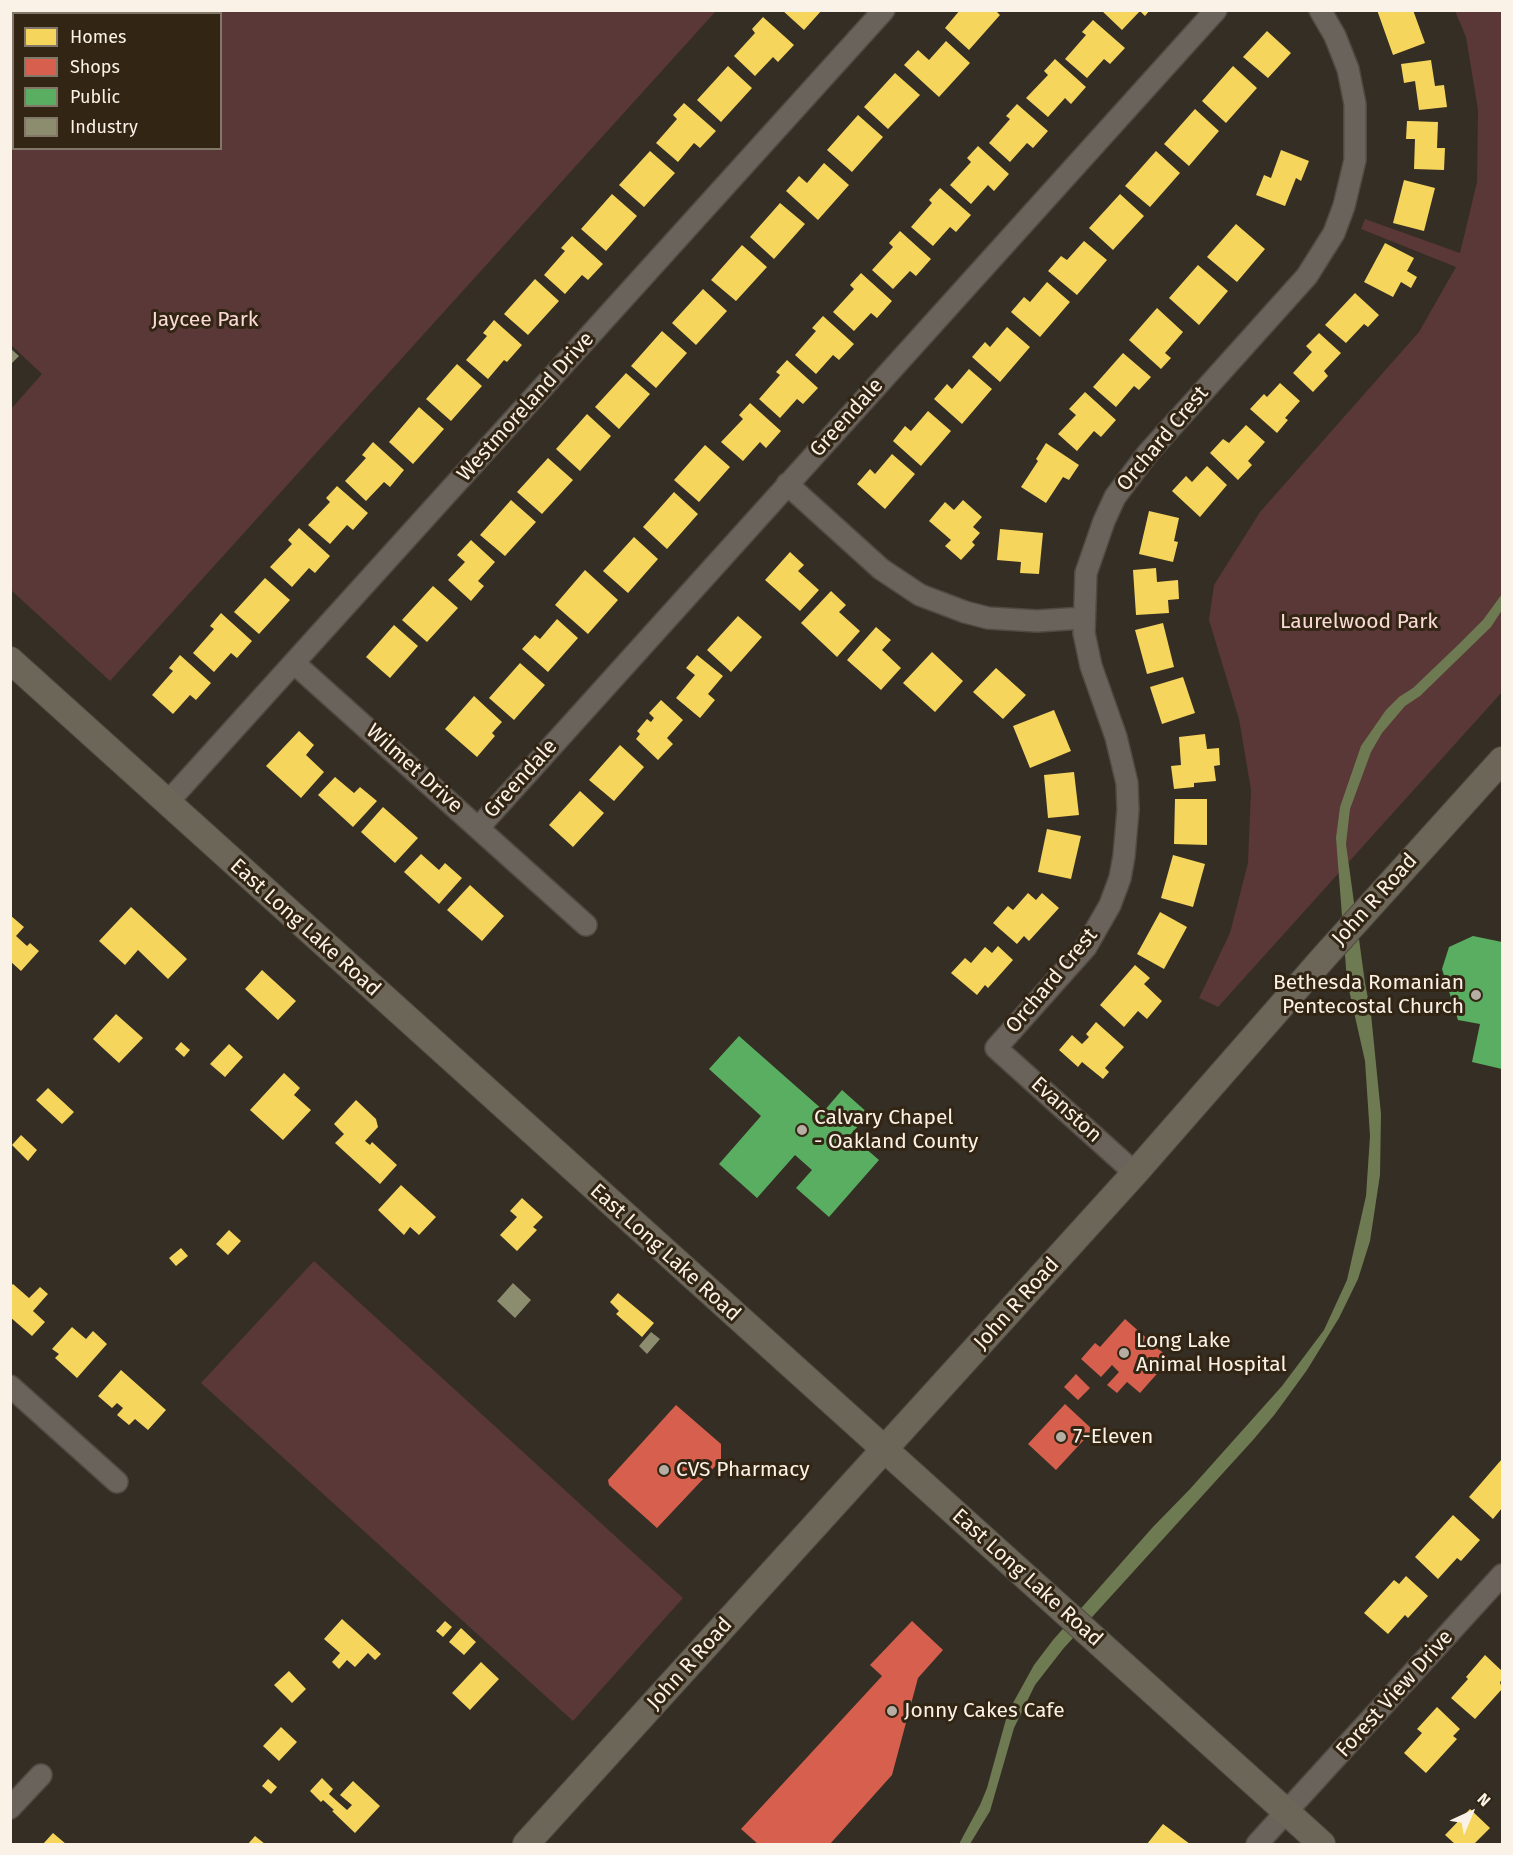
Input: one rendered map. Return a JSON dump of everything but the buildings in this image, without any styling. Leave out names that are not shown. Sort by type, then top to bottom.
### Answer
[{"type":"main road","name":"East Long Lake Road","points":[[10,660],[1322,1845]]},
{"type":"main road","name":"John R Road","points":[[526,1845],[886,1450],[1135,1173],[1325,956],[1503,760]]},
{"type":"street","name":"Westmoreland Drive","points":[[167,803],[884,10]]},
{"type":"street","name":"Greendale","points":[[478,827],[1216,10]]},
{"type":"street","name":"Orchard Crest","points":[[996,1048],[1086,946],[1106,913],[1120,878],[1127,837],[1127,783],[1116,737],[1091,666],[1083,618],[1086,573],[1095,542],[1115,497],[1148,453],[1307,276],[1334,233],[1351,182],[1355,160],[1355,104],[1348,69],[1335,36],[1320,10]]},
{"type":"street","points":[[787,484],[881,569],[920,595],[988,618],[1037,621],[1083,618]]},
{"type":"street","name":"Wilmet Drive","points":[[294,663],[586,925]]},
{"type":"street","name":"Evanston","points":[[996,1048],[1135,1173]]},
{"type":"street","points":[[10,1386],[117,1482]]},
{"type":"street","name":"Forest View Drive","points":[[1257,1845],[1503,1575]]},
{"type":"street","points":[[10,1808],[41,1775]]},
{"type":"green space","name":"Jaycee Park","points":[[11,10],[716,10],[110,681],[11,590],[11,409],[42,374],[11,345]]},
{"type":"green space","name":"Laurelwood Park","points":[[1455,11],[1502,11],[1502,692],[1218,1007],[1199,998],[1230,933],[1248,863],[1251,790],[1239,719],[1209,620],[1214,585],[1260,512],[1419,332],[1456,267],[1361,229],[1365,219],[1460,253],[1477,182],[1478,110],[1466,37]]},
{"type":"green space","points":[[314,1261],[683,1598],[573,1721],[201,1383]]},
{"type":"shaded area","points":[[1502,594],[1502,610],[1491,627],[1420,696],[1405,706],[1382,733],[1371,752],[1350,809],[1346,844],[1371,1014],[1381,1114],[1380,1175],[1370,1241],[1358,1279],[1339,1318],[1307,1370],[1275,1414],[1063,1649],[1035,1685],[1014,1728],[990,1811],[970,1844],[959,1844],[987,1788],[1008,1712],[1034,1665],[1053,1640],[1152,1528],[1282,1386],[1324,1330],[1347,1280],[1366,1196],[1370,1136],[1365,1061],[1347,981],[1336,838],[1340,807],[1361,746],[1386,710],[1399,697],[1413,688],[1483,620]]},
{"type":"place","name":"Bethesda Romanian Pentecostal Church","points":[[1476,995]]},
{"type":"place","name":"Calvary Chapel - Oakland County","points":[[802,1130]]},
{"type":"place","name":"Long Lake Animal Hospital","points":[[1124,1353]]},
{"type":"place","name":"7-Eleven","points":[[1061,1437]]},
{"type":"place","name":"CVS Pharmacy","points":[[664,1470]]},
{"type":"place","name":"Jonny Cakes Cafe","points":[[892,1711]]}]
